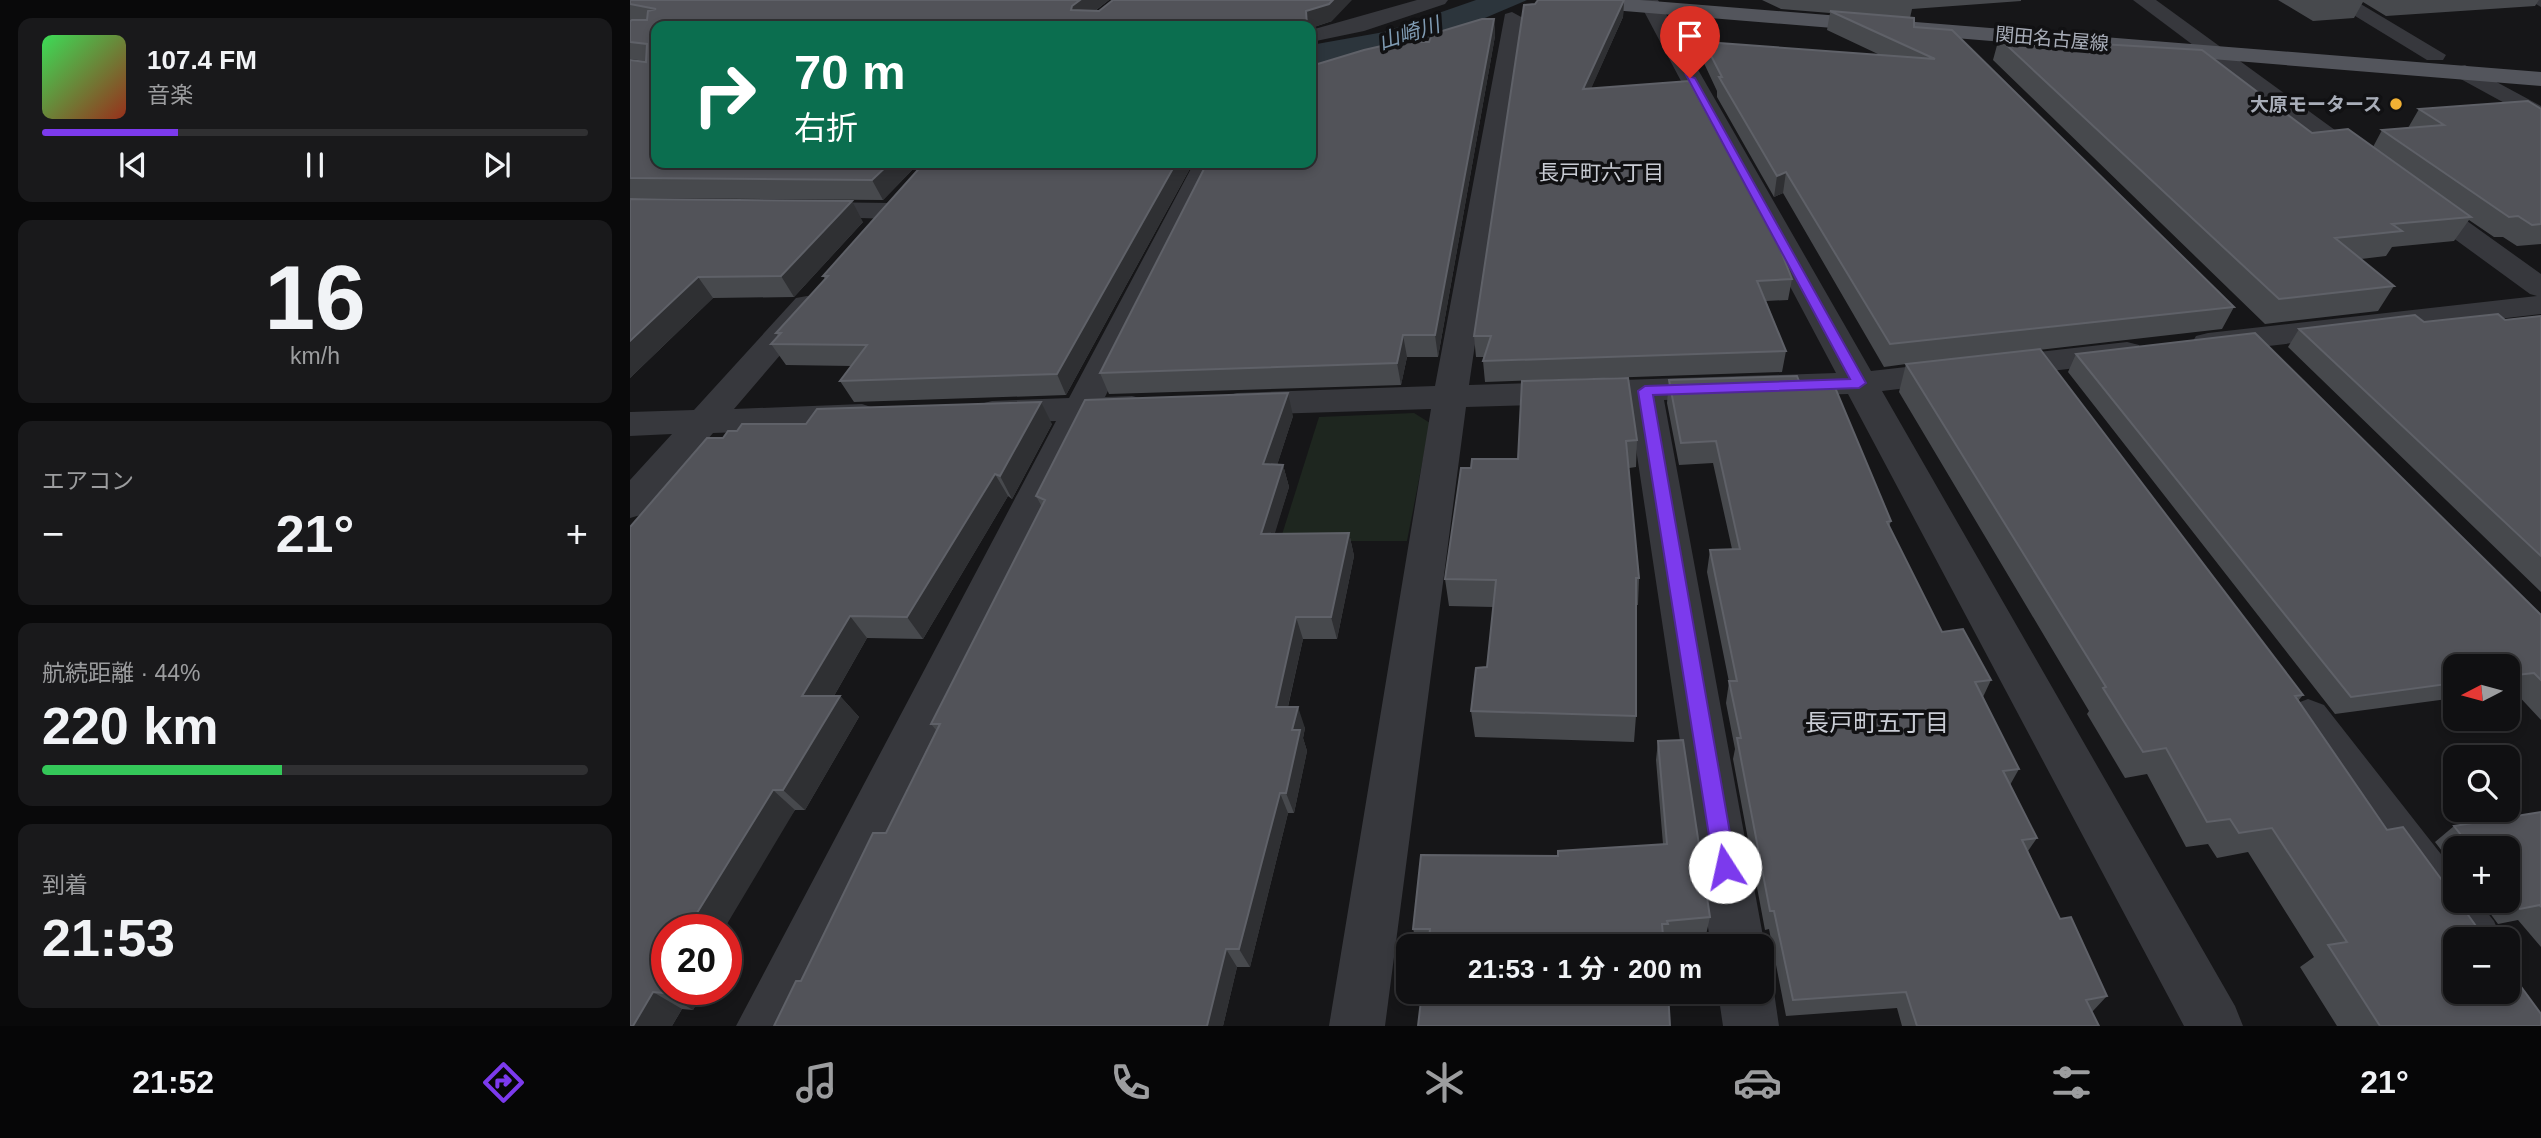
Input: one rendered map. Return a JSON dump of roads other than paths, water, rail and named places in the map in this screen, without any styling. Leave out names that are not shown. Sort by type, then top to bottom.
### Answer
[{"type":"main road","name":"関田名古屋線","points":[[1737,0],[2541,64]]},
{"type":"main road","name":"関田名古屋線","points":[[1533,10],[1650,4],[2541,79]]},
{"type":"street","points":[[1316,35],[1356,26],[1438,0]]},
{"type":"street","points":[[2143,0],[2541,288]]},
{"type":"street","points":[[2339,0],[2435,55]]},
{"type":"street","points":[[1650,4],[2215,1026]]},
{"type":"street","points":[[1357,1026],[1450,397],[1533,10]]},
{"type":"street","points":[[1946,31],[1975,60]]},
{"type":"street","points":[[2465,72],[2541,117]]},
{"type":"street","points":[[764,1026],[1204,168]]},
{"type":"street","points":[[782,210],[900,201],[865,241]]},
{"type":"street","points":[[630,504],[829,281]]},
{"type":"street","points":[[1203,405],[1859,383],[2541,305]]},
{"type":"street","points":[[2225,309],[2283,367]]},
{"type":"street","points":[[2039,362],[2064,396]]},
{"type":"street","points":[[1645,391],[1736,934]]},
{"type":"street","points":[[954,413],[1162,407]]},
{"type":"street","points":[[630,424],[898,415]]},
{"type":"street","points":[[2282,684],[2465,927]]},
{"type":"street","points":[[1748,1004],[1752,1026]]},
{"type":"water","name":"山崎川","points":[[1476,0],[1527,0],[1452,32],[1316,64],[1316,44],[1384,32]]},
{"type":"place","name":"大原モータース","points":[[2396,104]]},
{"type":"district","name":"長戸町六丁目","points":[[1601,172]]},
{"type":"district","name":"長戸町五丁目","points":[[1877,722]]}]
